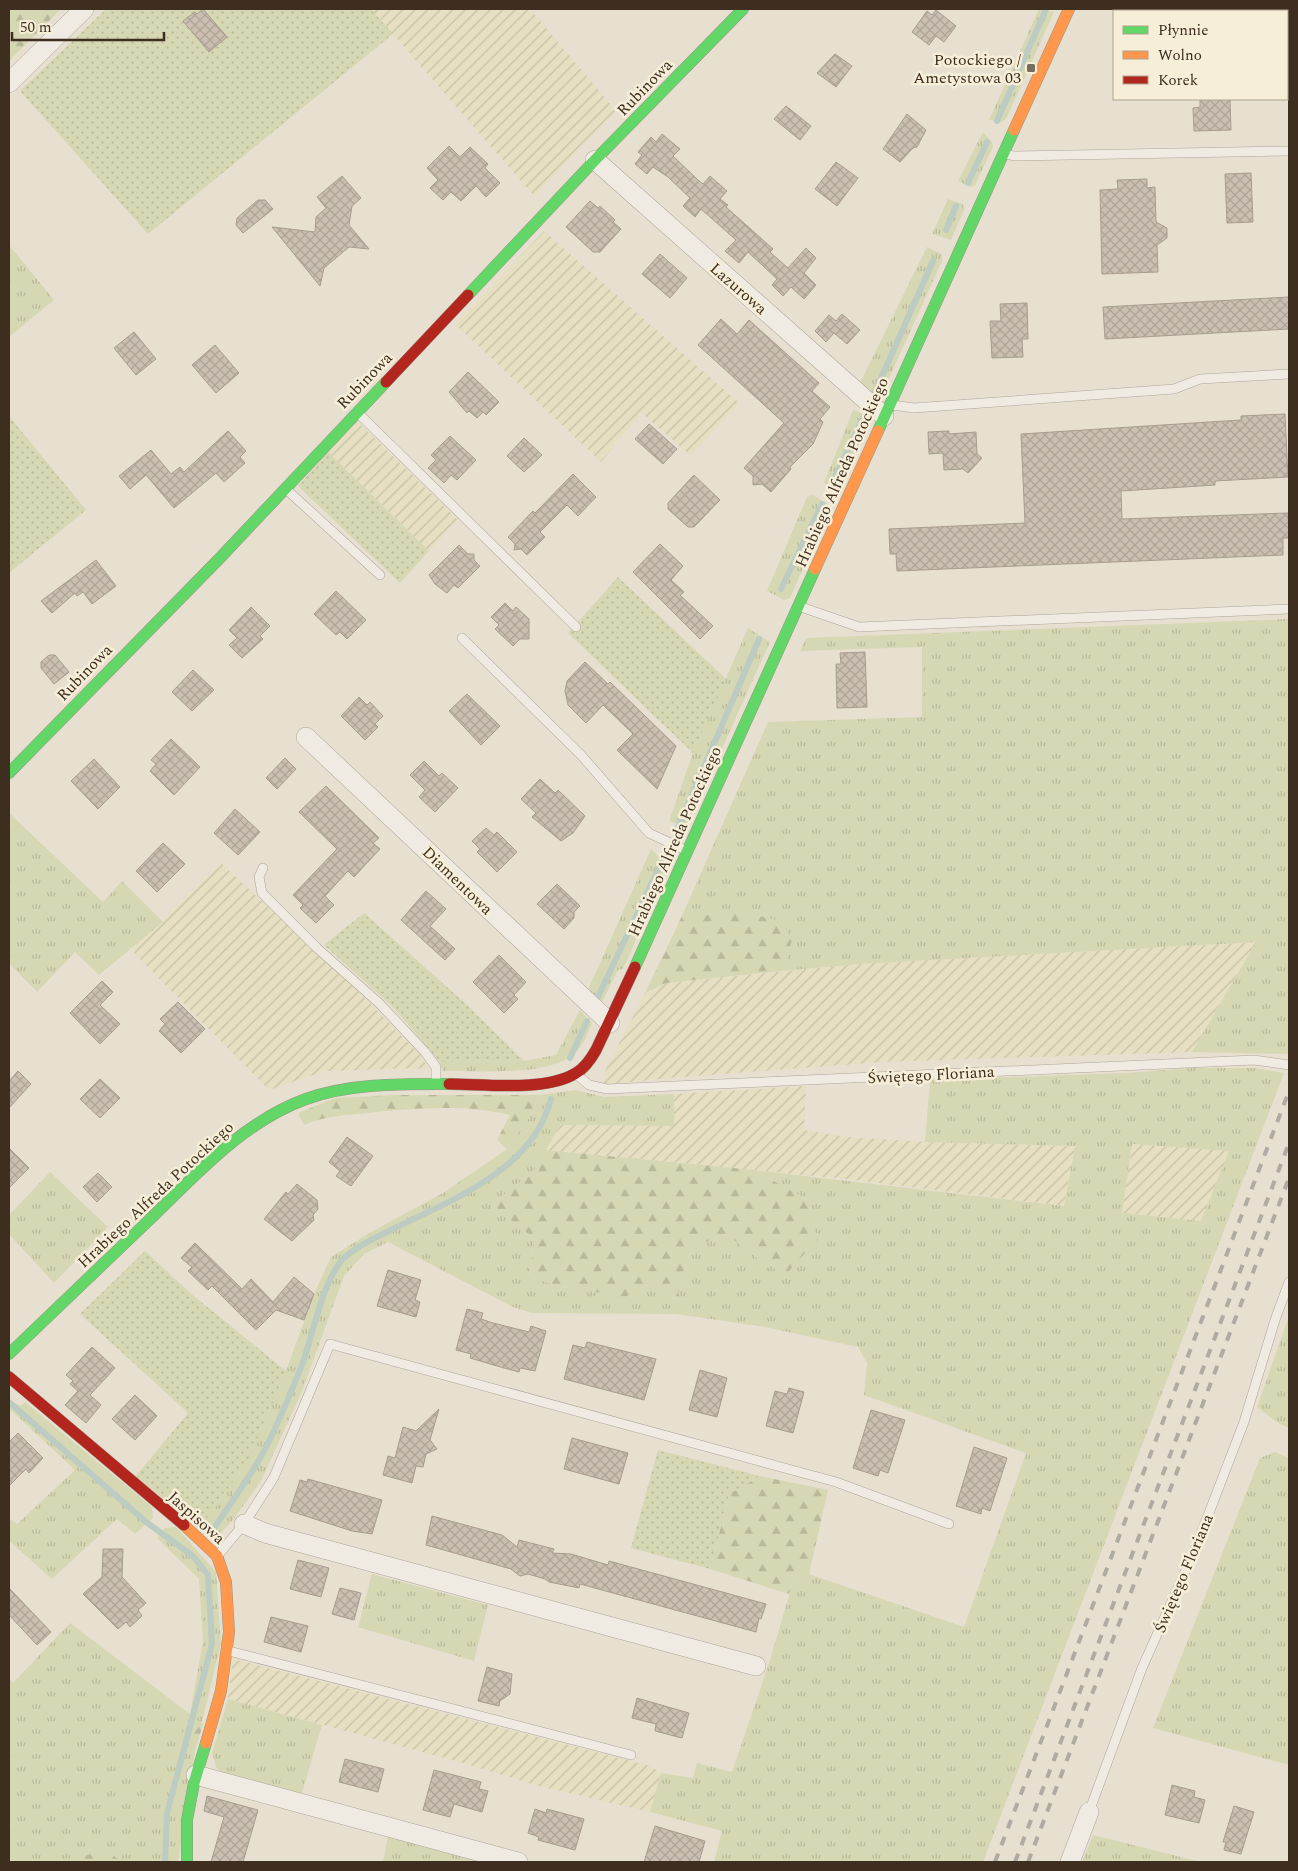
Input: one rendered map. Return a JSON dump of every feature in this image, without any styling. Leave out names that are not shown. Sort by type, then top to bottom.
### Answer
[{"type":"street","points":[[9,83],[84,9]]},
{"type":"street","name":"Rubinowa","points":[[9,773],[285,488],[595,160],[743,9]]},
{"type":"street","name":"Hrabiego Alfreda Potockiego","points":[[9,1354],[198,1172],[235,1139],[262,1121],[297,1103],[321,1094],[355,1087],[544,1083],[576,1074],[592,1056],[610,1023],[1069,9]]},
{"type":"street","name":"Lazurowa","points":[[595,160],[887,410]]},
{"type":"street","name":"Diamentowa","points":[[306,737],[610,1023]]},
{"type":"street","name":"Jaspisowa","points":[[9,1377],[199,1538],[217,1556],[227,1591],[229,1632],[221,1690],[196,1775],[187,1820],[187,1862]]},
{"type":"street","points":[[244,1524],[265,1533],[403,1572],[756,1666]]},
{"type":"street","points":[[196,1775],[518,1862]]},
{"type":"street","name":"Świętego Floriana","points":[[1070,1862],[1089,1812]]},
{"type":"lane","points":[[1004,153],[1014,156],[1289,151]]},
{"type":"lane","points":[[887,410],[1174,389],[1200,379],[1289,374]]},
{"type":"lane","points":[[356,411],[576,627]]},
{"type":"lane","points":[[285,488],[380,575]]},
{"type":"lane","points":[[798,606],[859,628],[1289,609]]},
{"type":"lane","points":[[462,638],[580,755],[649,833],[687,852]]},
{"type":"lane","points":[[263,868],[259,877],[262,894],[317,948],[380,1003],[425,1052],[436,1067],[437,1085]]},
{"type":"lane","name":"Świętego Floriana","points":[[576,1074],[588,1084],[607,1089],[1254,1060],[1289,1065]]},
{"type":"lane","name":"Świętego Floriana","points":[[1089,1812],[1142,1668],[1194,1552],[1236,1441],[1289,1282]]},
{"type":"lane","points":[[217,1556],[244,1524],[274,1477],[330,1344],[836,1482],[949,1524]]},
{"type":"lane","points":[[227,1650],[631,1755]]},
{"type":"shaded area","points":[[371,9],[530,9],[616,111],[534,196]]},
{"type":"shaded area","points":[[544,231],[739,403],[691,456],[642,413],[601,462],[455,324]]},
{"type":"shaded area","points":[[357,421],[458,520],[429,551],[328,452]]},
{"type":"shaded area","points":[[221,863],[357,990],[421,1056],[428,1068],[325,1071],[269,1090],[131,950]]},
{"type":"shaded area","points":[[1256,942],[1192,1052],[882,1062],[669,1078],[603,1085],[605,1071],[645,993],[666,983],[859,964]]},
{"type":"shaded area","points":[[806,1086],[804,1130],[847,1137],[925,1142],[1075,1146],[1064,1206],[846,1179],[545,1150],[560,1125],[674,1126],[674,1094]]},
{"type":"shaded area","points":[[1132,1144],[1230,1151],[1201,1221],[1122,1213]]},
{"type":"shaded area","points":[[233,1659],[650,1766],[661,1773],[650,1812],[535,1785],[466,1764],[228,1699]]},
{"type":"green space","points":[[9,9],[61,9],[9,61]]},
{"type":"green space","points":[[106,9],[371,9],[393,34],[148,234],[20,91]]},
{"type":"green space","points":[[1039,9],[1054,12],[1006,119],[1002,122],[989,120]]},
{"type":"green space","points":[[983,132],[992,142],[993,147],[975,185],[971,187],[958,181]]},
{"type":"green space","points":[[948,199],[963,204],[964,210],[951,240],[932,234]]},
{"type":"green space","points":[[9,245],[54,300],[9,337]]},
{"type":"green space","points":[[927,247],[942,254],[942,261],[881,396],[866,394],[860,383]]},
{"type":"green space","points":[[853,410],[869,416],[870,421],[840,486],[835,489],[824,483]]},
{"type":"green space","points":[[9,416],[86,510],[9,573]]},
{"type":"green space","points":[[328,452],[429,551],[400,583],[298,486]]},
{"type":"green space","points":[[813,495],[828,504],[829,509],[790,598],[784,600],[767,591],[807,497]]},
{"type":"green space","points":[[618,577],[726,679],[693,753],[568,633]]},
{"type":"green space","points":[[1289,619],[1289,1054],[1192,1052],[1256,942],[859,964],[782,971],[792,941],[681,918],[768,722],[922,717],[922,647],[800,651],[806,638]]},
{"type":"green space","points":[[748,628],[770,642],[686,828],[669,821],[693,753]]},
{"type":"green space","points":[[9,813],[103,902],[122,881],[163,922],[99,975],[75,952],[37,992],[9,963]]},
{"type":"green space","points":[[651,849],[669,867],[623,969],[618,970],[602,1002],[588,995],[587,992]]},
{"type":"green space","points":[[740,912],[782,921],[792,941],[782,971],[666,983],[645,993],[681,918]]},
{"type":"green space","points":[[364,913],[466,1004],[524,1061],[440,1062],[393,1007],[324,945]]},
{"type":"green space","points":[[580,1010],[592,1023],[580,1047],[575,1053],[562,1061],[547,1066],[512,1071],[443,1071],[440,1062],[524,1061],[556,1055]]},
{"type":"green space","points":[[1192,1068],[1255,1068],[1284,1073],[983,1862],[714,1862],[722,1831],[650,1812],[661,1773],[693,1778],[697,1763],[732,1772],[770,1660],[796,1572],[809,1574],[964,1627],[1026,1453],[864,1395],[867,1363],[858,1347],[765,1327],[676,1314],[532,1313],[513,1307],[388,1242],[364,1254],[344,1276],[302,1391],[261,1481],[233,1520],[215,1539],[200,1529],[249,1459],[286,1371],[314,1294],[331,1257],[371,1232],[443,1193],[507,1149],[533,1112],[538,1095],[576,1090],[604,1097],[674,1094],[674,1126],[560,1125],[533,1172],[491,1205],[535,1239],[529,1277],[560,1286],[626,1297],[643,1284],[677,1299],[691,1248],[726,1234],[764,1263],[806,1199],[754,1170],[1064,1206],[1075,1146],[925,1142],[930,1080],[1126,1073]],"holes":[[[1132,1144],[1229,1151],[1201,1221],[1122,1213]]]},
{"type":"green space","points":[[394,1095],[538,1095],[533,1112],[507,1149],[497,1140],[510,1115],[475,1109],[439,1108],[335,1116],[304,1125],[298,1113],[335,1098]]},
{"type":"green space","points":[[545,1150],[754,1170],[806,1199],[818,1239],[786,1274],[764,1263],[726,1234],[691,1248],[677,1299],[643,1284],[626,1297],[560,1286],[529,1277],[535,1239],[491,1205],[533,1172]]},
{"type":"green space","points":[[50,1172],[108,1227],[54,1283],[9,1234],[9,1215]]},
{"type":"green space","points":[[145,1251],[189,1292],[286,1371],[249,1459],[200,1529],[136,1476],[188,1413],[80,1314]]},
{"type":"green space","points":[[1289,1316],[1289,1428],[1278,1423],[1257,1407]]},
{"type":"green space","points":[[9,1400],[21,1406],[25,1402],[152,1507],[153,1518],[135,1534],[117,1519],[52,1579],[9,1541],[9,1518],[17,1524],[75,1470],[12,1411],[9,1412]]},
{"type":"green space","points":[[658,1450],[760,1476],[729,1494],[710,1569],[631,1548]]},
{"type":"green space","points":[[1275,1452],[1289,1458],[1289,1765],[1153,1728],[1260,1458]]},
{"type":"green space","points":[[760,1476],[828,1490],[809,1574],[796,1572],[789,1594],[710,1569],[729,1494]]},
{"type":"green space","points":[[176,1527],[216,1572],[221,1643],[195,1751],[178,1862],[121,1862],[105,1848],[76,1862],[9,1862],[9,1679],[13,1683],[70,1623],[190,1714],[203,1641],[199,1579],[157,1538],[165,1528]]},
{"type":"green space","points":[[372,1574],[488,1605],[474,1661],[358,1627]]},
{"type":"green space","points":[[228,1699],[322,1725],[301,1796],[234,1779],[217,1769],[212,1753]]},
{"type":"green space","points":[[190,1715],[203,1724],[195,1751],[180,1740]]},
{"type":"green space","points":[[1093,1835],[1201,1862],[1082,1862]]},
{"type":"green space","points":[[388,1836],[485,1862],[383,1862]]},
{"type":"green space","points":[[105,1848],[121,1862],[76,1862],[76,1860]]},
{"type":"building","points":[[203,9],[227,37],[209,52],[183,21],[195,12],[197,14]]},
{"type":"building","points":[[936,10],[956,26],[944,42],[936,36],[929,45],[912,32],[927,11],[932,15]]},
{"type":"building","points":[[835,54],[852,66],[836,87],[817,73]]},
{"type":"building","points":[[1200,100],[1230,100],[1231,130],[1194,131],[1193,108],[1200,107]]},
{"type":"building","points":[[786,106],[811,126],[800,140],[774,119]]},
{"type":"building","points":[[907,114],[926,130],[917,147],[913,148],[900,162],[883,149]]},
{"type":"building","points":[[662,134],[680,149],[673,156],[698,180],[703,184],[710,176],[727,191],[720,199],[728,205],[726,207],[773,249],[770,252],[788,268],[806,248],[816,258],[804,273],[816,285],[804,299],[791,287],[783,296],[772,285],[777,279],[748,252],[739,263],[725,251],[736,240],[701,209],[695,217],[683,206],[690,198],[668,177],[653,167],[647,174],[635,164],[642,155],[638,152],[651,137],[656,142]]},
{"type":"building","points":[[449,146],[460,157],[470,147],[488,164],[485,168],[500,183],[486,197],[476,186],[461,201],[451,192],[443,200],[430,188],[438,180],[427,168]]},
{"type":"building","points":[[836,162],[858,178],[837,206],[815,189]]},
{"type":"building","points":[[1251,173],[1253,222],[1227,223],[1225,174]]},
{"type":"building","points":[[342,176],[361,198],[352,206],[349,225],[369,249],[349,247],[324,268],[320,286],[272,227],[315,232],[316,217],[326,208],[317,197]]},
{"type":"building","points":[[1147,179],[1147,188],[1155,187],[1156,222],[1167,228],[1167,238],[1157,245],[1158,272],[1102,274],[1100,190],[1118,189],[1117,180]]},
{"type":"building","points":[[258,200],[265,200],[273,209],[243,233],[236,225],[237,218]]},
{"type":"building","points":[[590,201],[598,208],[600,206],[615,220],[613,222],[621,229],[600,252],[593,252],[566,227]]},
{"type":"building","points":[[660,254],[687,278],[670,298],[642,274]]},
{"type":"building","points":[[1289,297],[1289,329],[1105,339],[1103,307]]},
{"type":"building","points":[[1027,303],[1028,339],[1022,339],[1023,357],[992,358],[990,321],[1001,321],[1000,304]]},
{"type":"building","points":[[842,314],[860,330],[847,344],[834,333],[826,342],[815,331],[829,315],[836,321]]},
{"type":"building","points":[[721,319],[737,334],[749,320],[819,383],[812,391],[830,407],[820,419],[823,422],[813,444],[790,467],[791,469],[771,492],[762,484],[753,485],[753,476],[744,468],[784,423],[698,345]]},
{"type":"building","points":[[134,332],[156,359],[136,375],[114,348]]},
{"type":"building","points":[[215,345],[239,373],[216,393],[192,365]]},
{"type":"building","points":[[468,372],[499,402],[486,415],[483,412],[477,418],[469,411],[467,413],[449,392]]},
{"type":"building","points":[[1285,414],[1288,477],[1215,481],[1215,485],[1121,491],[1122,519],[1288,513],[1289,538],[1283,538],[1283,555],[897,571],[896,554],[890,554],[889,529],[1025,523],[1021,434],[1241,420],[1241,416]]},
{"type":"building","points":[[649,424],[677,449],[663,464],[635,439]]},
{"type":"building","points":[[228,431],[246,451],[240,457],[245,463],[224,482],[216,473],[174,508],[146,475],[130,489],[119,476],[151,450],[171,474],[180,467],[184,472]]},
{"type":"building","points":[[949,431],[949,434],[976,432],[977,454],[982,458],[968,473],[963,469],[944,470],[943,453],[929,454],[928,432]]},
{"type":"building","points":[[450,436],[476,460],[457,480],[451,475],[444,483],[428,468],[436,460],[431,455]]},
{"type":"building","points":[[524,438],[542,455],[524,472],[507,456]]},
{"type":"building","points":[[573,474],[596,497],[578,516],[567,505],[540,532],[545,537],[527,555],[521,549],[514,550],[515,544],[508,537],[533,511],[535,513]]},
{"type":"building","points":[[694,475],[720,500],[694,527],[688,527],[668,509],[668,503]]},
{"type":"building","points":[[660,544],[683,566],[671,580],[684,592],[680,595],[713,626],[700,639],[633,572]]},
{"type":"building","points":[[459,545],[468,554],[474,554],[474,560],[480,566],[458,588],[454,585],[447,593],[435,584],[429,575]]},
{"type":"building","points":[[96,560],[116,586],[92,604],[83,592],[77,596],[75,593],[52,613],[41,601]]},
{"type":"building","points":[[336,591],[366,620],[347,639],[340,632],[336,635],[314,614]]},
{"type":"building","points":[[505,603],[513,611],[516,607],[529,619],[529,639],[520,639],[513,646],[495,629],[499,625],[491,617]]},
{"type":"building","points":[[251,607],[270,626],[260,636],[263,639],[242,658],[229,645],[237,638],[229,630]]},
{"type":"building","points":[[865,652],[867,707],[837,708],[836,664],[841,664],[840,653]]},
{"type":"building","points":[[49,655],[55,655],[69,672],[54,684],[41,668],[41,662]]},
{"type":"building","points":[[585,662],[608,684],[610,682],[676,746],[657,789],[617,750],[633,734],[603,705],[586,723],[568,705],[565,691],[567,681]]},
{"type":"building","points":[[193,670],[214,690],[192,711],[172,692]]},
{"type":"building","points":[[467,694],[500,726],[481,745],[449,711]]},
{"type":"building","points":[[359,697],[367,705],[370,702],[383,716],[375,724],[378,727],[365,740],[341,716]]},
{"type":"building","points":[[171,739],[200,767],[174,795],[150,771],[156,764],[151,760]]},
{"type":"building","points":[[285,758],[296,769],[277,789],[266,778]]},
{"type":"building","points":[[94,759],[120,787],[98,809],[71,781]]},
{"type":"building","points":[[424,761],[439,776],[442,773],[458,788],[435,812],[419,797],[425,790],[410,775]]},
{"type":"building","points":[[540,779],[555,793],[558,790],[585,816],[573,833],[561,841],[532,817],[536,813],[521,799]]},
{"type":"building","points":[[326,786],[379,838],[373,843],[380,849],[354,877],[348,871],[325,896],[334,905],[316,923],[300,908],[303,905],[293,895],[337,849],[299,812]]},
{"type":"building","points":[[235,809],[260,832],[238,855],[214,833]]},
{"type":"building","points":[[486,828],[494,835],[497,832],[517,852],[497,872],[477,852],[480,849],[472,841]]},
{"type":"building","points":[[163,843],[185,864],[157,892],[136,871]]},
{"type":"building","points":[[557,884],[580,906],[574,912],[574,918],[564,929],[537,904]]},
{"type":"building","points":[[426,891],[446,909],[430,926],[455,949],[445,960],[401,920]]},
{"type":"building","points":[[499,955],[526,982],[514,995],[518,999],[504,1013],[473,982]]},
{"type":"building","points":[[102,981],[113,992],[100,1005],[120,1024],[100,1044],[70,1013]]},
{"type":"building","points":[[178,1002],[205,1029],[181,1053],[159,1031],[165,1024],[160,1019]]},
{"type":"building","points":[[18,1071],[31,1084],[9,1108],[9,1081]]},
{"type":"building","points":[[100,1079],[120,1098],[100,1118],[80,1099]]},
{"type":"building","points":[[347,1137],[373,1156],[351,1186],[336,1176],[340,1171],[329,1162]]},
{"type":"building","points":[[9,1148],[29,1168],[9,1188]]},
{"type":"building","points":[[98,1173],[112,1187],[97,1202],[83,1187]]},
{"type":"building","points":[[297,1184],[317,1200],[318,1209],[313,1215],[314,1220],[292,1241],[264,1219],[286,1192],[288,1194]]},
{"type":"building","points":[[195,1243],[242,1289],[251,1279],[273,1302],[294,1277],[314,1294],[304,1320],[276,1310],[256,1330],[212,1286],[208,1290],[188,1271],[192,1267],[181,1258]]},
{"type":"building","points":[[388,1270],[421,1280],[415,1300],[420,1302],[416,1317],[377,1306]]},
{"type":"building","points":[[467,1309],[483,1313],[481,1319],[493,1323],[529,1332],[531,1326],[546,1331],[535,1371],[520,1368],[519,1372],[470,1358],[471,1354],[456,1350]]},
{"type":"building","points":[[587,1342],[656,1359],[644,1400],[564,1379],[573,1345],[585,1348]]},
{"type":"building","points":[[92,1347],[115,1368],[90,1395],[101,1405],[86,1423],[65,1405],[78,1391],[70,1384],[73,1381],[66,1375]]},
{"type":"building","points":[[700,1370],[727,1378],[717,1417],[689,1410]]},
{"type":"building","points":[[789,1388],[804,1392],[793,1433],[766,1426],[775,1391],[787,1394]]},
{"type":"building","points":[[135,1395],[157,1416],[135,1440],[112,1419]]},
{"type":"building","points":[[439,1409],[430,1440],[437,1449],[426,1454],[423,1467],[416,1466],[412,1483],[383,1475],[388,1456],[395,1458],[403,1427],[416,1431]]},
{"type":"building","points":[[871,1410],[905,1420],[888,1473],[880,1470],[878,1476],[853,1468]]},
{"type":"building","points":[[18,1433],[43,1458],[29,1473],[26,1469],[9,1486],[9,1442]]},
{"type":"building","points":[[572,1438],[628,1453],[619,1484],[564,1469]]},
{"type":"building","points":[[974,1447],[1007,1458],[990,1511],[982,1508],[981,1514],[956,1506]]},
{"type":"building","points":[[308,1479],[382,1500],[372,1534],[352,1531],[290,1511],[300,1480],[307,1482]]},
{"type":"building","points":[[432,1516],[502,1535],[517,1547],[519,1540],[554,1549],[552,1553],[571,1554],[608,1565],[609,1561],[766,1604],[761,1619],[759,1618],[756,1632],[580,1584],[579,1588],[549,1582],[528,1574],[520,1576],[511,1569],[426,1545]]},
{"type":"building","points":[[103,1549],[123,1549],[122,1577],[146,1603],[138,1610],[142,1616],[130,1627],[126,1622],[118,1629],[83,1594],[102,1577]]},
{"type":"building","points":[[298,1560],[329,1568],[321,1597],[290,1589]]},
{"type":"building","points":[[9,1588],[51,1632],[37,1645],[9,1615]]},
{"type":"building","points":[[340,1588],[361,1593],[354,1620],[332,1614]]},
{"type":"building","points":[[271,1617],[308,1626],[301,1652],[264,1642]]},
{"type":"building","points":[[487,1667],[512,1674],[510,1694],[500,1701],[499,1706],[478,1701]]},
{"type":"building","points":[[637,1698],[689,1713],[682,1738],[655,1731],[656,1724],[632,1718]]},
{"type":"building","points":[[345,1759],[384,1769],[378,1792],[339,1782]]},
{"type":"building","points":[[434,1770],[481,1782],[479,1789],[488,1791],[482,1812],[454,1804],[450,1817],[423,1810]]},
{"type":"building","points":[[1172,1785],[1195,1791],[1194,1797],[1205,1800],[1199,1823],[1165,1815]]},
{"type":"building","points":[[207,1796],[258,1810],[243,1862],[211,1862],[224,1817],[204,1811]]},
{"type":"building","points":[[1234,1806],[1254,1812],[1241,1854],[1224,1850],[1226,1842],[1223,1842]]},
{"type":"building","points":[[535,1809],[546,1813],[547,1809],[584,1819],[575,1850],[538,1840],[539,1837],[528,1833]]},
{"type":"building","points":[[655,1826],[705,1841],[699,1862],[644,1862]]},
{"type":"waterway","points":[[997,121],[1046,9]]},
{"type":"waterway","points":[[968,183],[987,142]]},
{"type":"waterway","points":[[946,230],[956,206]]},
{"type":"waterway","points":[[875,392],[933,261]]},
{"type":"waterway","points":[[832,483],[863,418]]},
{"type":"waterway","points":[[781,589],[822,504]]},
{"type":"waterway","points":[[677,830],[759,639]]},
{"type":"waterway","points":[[597,999],[664,857]]},
{"type":"waterway","points":[[570,1058],[587,1021]]},
{"type":"waterway","points":[[210,1534],[266,1448],[300,1371],[325,1291],[331,1277],[345,1257],[363,1244],[467,1192],[510,1163],[528,1144],[542,1123],[551,1099]]},
{"type":"waterway","points":[[9,1402],[146,1522],[193,1556],[208,1575],[212,1644],[167,1813],[165,1862]]},
{"type":"railway","points":[[995,1862],[1289,1091]]},
{"type":"railway","points":[[1015,1862],[1289,1143]]},
{"type":"railway","points":[[1028,1862],[1289,1178]]},
{"type":"traffic: fast","points":[[468,295],[595,160],[743,9]]},
{"type":"traffic: fast","points":[[878,431],[1014,130]]},
{"type":"traffic: fast","points":[[9,773],[218,560],[386,382]]},
{"type":"traffic: fast","points":[[635,967],[815,569]]},
{"type":"traffic: fast","points":[[9,1354],[220,1152],[261,1122],[283,1109],[306,1099],[341,1090],[359,1087],[449,1084]]},
{"type":"traffic: fast","points":[[187,1862],[187,1820],[194,1783],[206,1743]]},
{"type":"traffic: slow","points":[[1014,130],[1069,9]]},
{"type":"traffic: slow","points":[[815,569],[878,431]]},
{"type":"traffic: slow","points":[[184,1525],[217,1556],[226,1582],[229,1632],[221,1691],[206,1743]]},
{"type":"traffic: jam","points":[[386,382],[468,295]]},
{"type":"traffic: jam","points":[[449,1084],[532,1085],[563,1079],[576,1073],[588,1063],[596,1050],[635,967]]},
{"type":"traffic: jam","points":[[9,1377],[184,1525]]},
{"type":"place","name":"Potockiego / Ametystowa 03","points":[[1031,68]]}]
